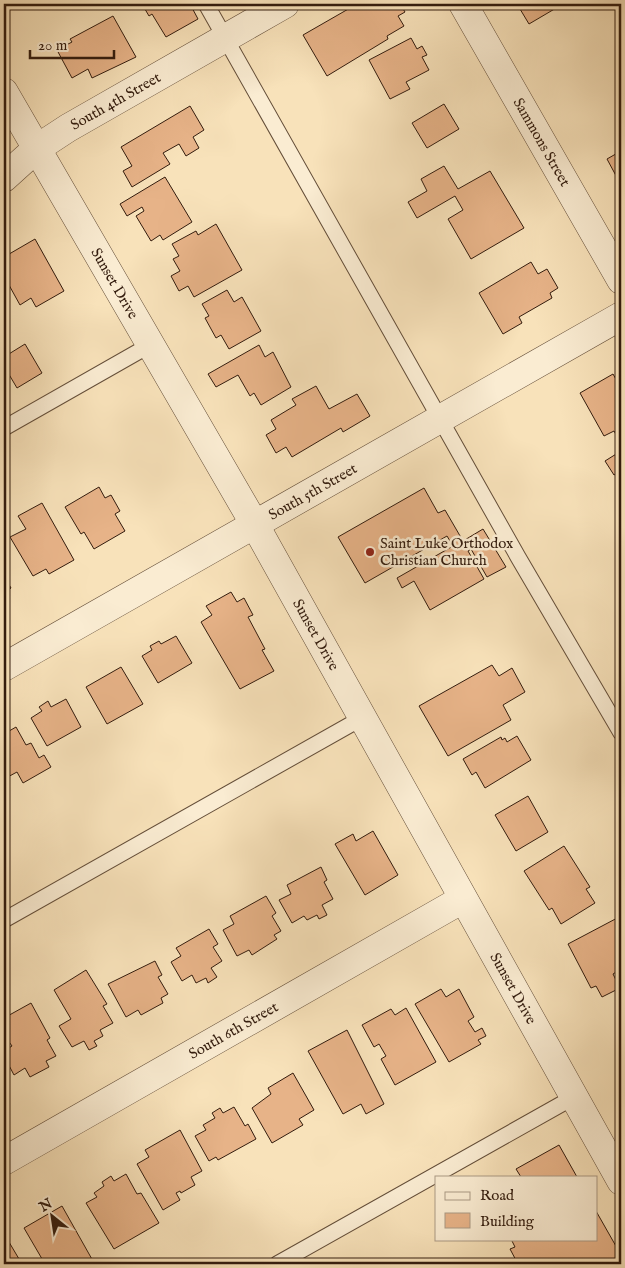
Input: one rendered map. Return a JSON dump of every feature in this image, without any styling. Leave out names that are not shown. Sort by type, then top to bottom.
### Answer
[{"type":"street","name":"South 4th Street","points":[[4,178],[36,150],[68,128],[285,4]]},
{"type":"street","name":"Sammons Street","points":[[463,4],[621,280]]},
{"type":"street","name":"Sunset Drive","points":[[4,92],[255,525],[621,1180]]},
{"type":"street","name":"South 5th Street","points":[[4,667],[621,316]]},
{"type":"street","name":"South 6th Street","points":[[4,1161],[463,899]]},
{"type":"lane","points":[[206,4],[518,558],[621,733]]},
{"type":"lane","points":[[4,428],[150,345]]},
{"type":"lane","points":[[4,920],[362,718]]},
{"type":"lane","points":[[277,1264],[574,1097]]},
{"type":"building","points":[[142,4],[177,4],[179,7],[190,4],[198,19],[166,37],[152,14],[149,16]]},
{"type":"building","points":[[357,4],[400,4],[405,12],[398,16],[404,26],[387,36],[388,39],[327,76],[303,35]]},
{"type":"building","points":[[517,4],[563,4],[529,24]]},
{"type":"building","points":[[113,16],[136,57],[92,78],[88,69],[72,78],[57,50],[72,42],[70,39]]},
{"type":"building","points":[[411,38],[417,49],[422,46],[427,55],[422,57],[429,70],[406,82],[410,89],[390,99],[369,60]]},
{"type":"building","points":[[444,104],[459,129],[427,148],[412,123]]},
{"type":"building","points":[[190,106],[204,130],[193,137],[199,148],[186,156],[179,144],[163,153],[170,164],[132,187],[123,171],[132,166],[121,147]]},
{"type":"building","points":[[621,151],[621,185],[607,159]]},
{"type":"building","points":[[444,166],[458,189],[490,171],[524,228],[471,259],[448,219],[463,210],[455,196],[417,218],[408,202],[427,191],[421,179]]},
{"type":"building","points":[[165,177],[192,222],[163,240],[160,235],[151,241],[136,216],[144,211],[142,207],[127,216],[120,204]]},
{"type":"building","points":[[216,224],[242,270],[194,297],[188,286],[179,291],[171,276],[180,271],[173,259],[179,256],[172,244],[196,231],[198,235]]},
{"type":"building","points":[[35,239],[64,291],[36,307],[31,298],[20,305],[4,276],[4,270],[7,268],[4,257]]},
{"type":"building","points":[[531,262],[538,274],[547,269],[558,288],[550,293],[552,298],[519,317],[522,323],[503,334],[479,293]]},
{"type":"building","points":[[227,290],[234,302],[242,297],[261,331],[229,349],[221,335],[216,338],[205,318],[209,316],[202,304]]},
{"type":"building","points":[[25,344],[42,373],[17,388],[4,366],[4,357]]},
{"type":"building","points":[[259,345],[265,357],[273,352],[291,387],[261,405],[254,393],[250,396],[238,375],[216,387],[208,374]]},
{"type":"building","points":[[613,374],[621,388],[621,438],[619,440],[614,431],[604,436],[580,393]]},
{"type":"building","points":[[316,386],[329,409],[357,394],[370,416],[343,432],[341,428],[292,457],[286,447],[276,453],[266,435],[276,429],[271,420],[296,405],[292,399]]},
{"type":"building","points":[[621,451],[621,471],[614,475],[605,461]]},
{"type":"building","points":[[99,487],[105,498],[111,495],[120,511],[115,514],[125,531],[94,549],[84,532],[81,534],[65,507]]},
{"type":"building","points":[[424,488],[438,513],[445,510],[463,541],[483,529],[506,567],[487,577],[471,549],[468,551],[484,579],[430,610],[414,581],[402,588],[397,578],[453,546],[447,536],[365,583],[338,537]]},
{"type":"building","points":[[42,503],[74,560],[49,574],[46,569],[33,576],[10,537],[26,529],[18,516]]},
{"type":"building","points":[[4,565],[9,574],[4,576]]},
{"type":"building","points":[[4,576],[11,588],[4,593]]},
{"type":"building","points":[[231,592],[237,602],[244,598],[253,615],[248,617],[265,649],[262,650],[274,671],[240,689],[201,622],[212,615],[206,606]]},
{"type":"building","points":[[176,636],[192,663],[158,683],[142,656],[152,650],[150,646],[159,641],[161,644]]},
{"type":"building","points":[[492,665],[499,676],[512,668],[525,692],[503,705],[511,720],[448,756],[419,706]]},
{"type":"building","points":[[121,667],[143,704],[107,724],[86,687]]},
{"type":"building","points":[[66,699],[81,727],[47,746],[31,718],[42,711],[39,707],[48,701],[51,707]]},
{"type":"building","points":[[16,727],[26,745],[31,743],[39,758],[44,755],[51,767],[23,783],[17,772],[4,779],[4,734]]},
{"type":"building","points":[[517,736],[531,760],[485,788],[476,772],[472,775],[463,759],[501,737],[502,740],[505,738],[507,742]]},
{"type":"building","points":[[528,796],[548,832],[516,851],[495,815]]},
{"type":"building","points":[[373,831],[398,875],[365,895],[335,844],[353,834],[356,841]]},
{"type":"building","points":[[564,846],[590,887],[586,889],[595,903],[561,924],[552,908],[549,910],[524,871]]},
{"type":"building","points":[[321,867],[327,880],[324,882],[333,899],[322,905],[327,915],[319,919],[317,915],[307,920],[304,916],[292,923],[279,900],[291,894],[287,885]]},
{"type":"building","points":[[266,896],[276,913],[272,916],[281,931],[274,935],[277,939],[252,955],[249,950],[237,956],[223,930],[234,924],[230,916]]},
{"type":"building","points":[[621,916],[621,969],[613,974],[620,988],[602,997],[596,986],[591,988],[568,944]]},
{"type":"building","points":[[209,929],[218,944],[213,947],[222,961],[211,968],[217,977],[208,983],[206,978],[196,983],[192,975],[182,981],[171,962],[181,956],[176,948]]},
{"type":"building","points":[[155,961],[162,975],[158,977],[168,994],[161,998],[163,1003],[141,1015],[138,1010],[126,1017],[108,984]]},
{"type":"building","points":[[86,970],[107,1004],[103,1006],[113,1023],[100,1030],[103,1036],[94,1041],[97,1046],[89,1050],[84,1041],[72,1047],[59,1026],[71,1019],[54,990]]},
{"type":"building","points":[[441,989],[446,997],[459,989],[474,1017],[468,1021],[475,1032],[482,1028],[486,1036],[478,1040],[481,1044],[449,1062],[415,1004]]},
{"type":"building","points":[[31,1003],[50,1038],[47,1040],[56,1056],[46,1061],[49,1067],[30,1077],[25,1068],[14,1075],[4,1056],[4,1051],[12,1046],[4,1038],[4,1018]]},
{"type":"building","points":[[406,1008],[436,1062],[395,1085],[381,1059],[386,1056],[379,1044],[374,1047],[362,1025],[391,1009],[395,1015]]},
{"type":"building","points":[[347,1030],[384,1104],[366,1114],[361,1104],[343,1114],[308,1051]]},
{"type":"building","points":[[293,1073],[314,1110],[299,1119],[303,1125],[272,1143],[252,1108],[271,1094],[268,1088]]},
{"type":"building","points":[[234,1107],[245,1126],[248,1124],[256,1139],[218,1160],[216,1157],[209,1161],[195,1136],[206,1130],[203,1125],[215,1118],[212,1113],[220,1108],[223,1113]]},
{"type":"building","points":[[180,1130],[202,1171],[191,1177],[195,1185],[181,1193],[180,1191],[176,1193],[180,1200],[163,1210],[137,1164],[149,1157],[145,1150]]},
{"type":"building","points":[[559,1145],[576,1176],[520,1176],[516,1169]]},
{"type":"building","points":[[126,1174],[137,1194],[141,1193],[159,1223],[114,1249],[86,1203],[97,1197],[94,1193],[104,1186],[102,1182],[111,1176],[114,1181]]},
{"type":"building","points":[[62,1206],[93,1261],[87,1264],[45,1264],[24,1228]]},
{"type":"building","points":[[598,1215],[621,1255],[621,1264],[518,1264],[510,1249],[515,1247],[512,1240],[598,1240]]},
{"type":"building","points":[[6,1237],[22,1264],[4,1264],[4,1238]]},
{"type":"place","name":"Saint Luke Orthodox Christian Church","points":[[370,552]]}]
